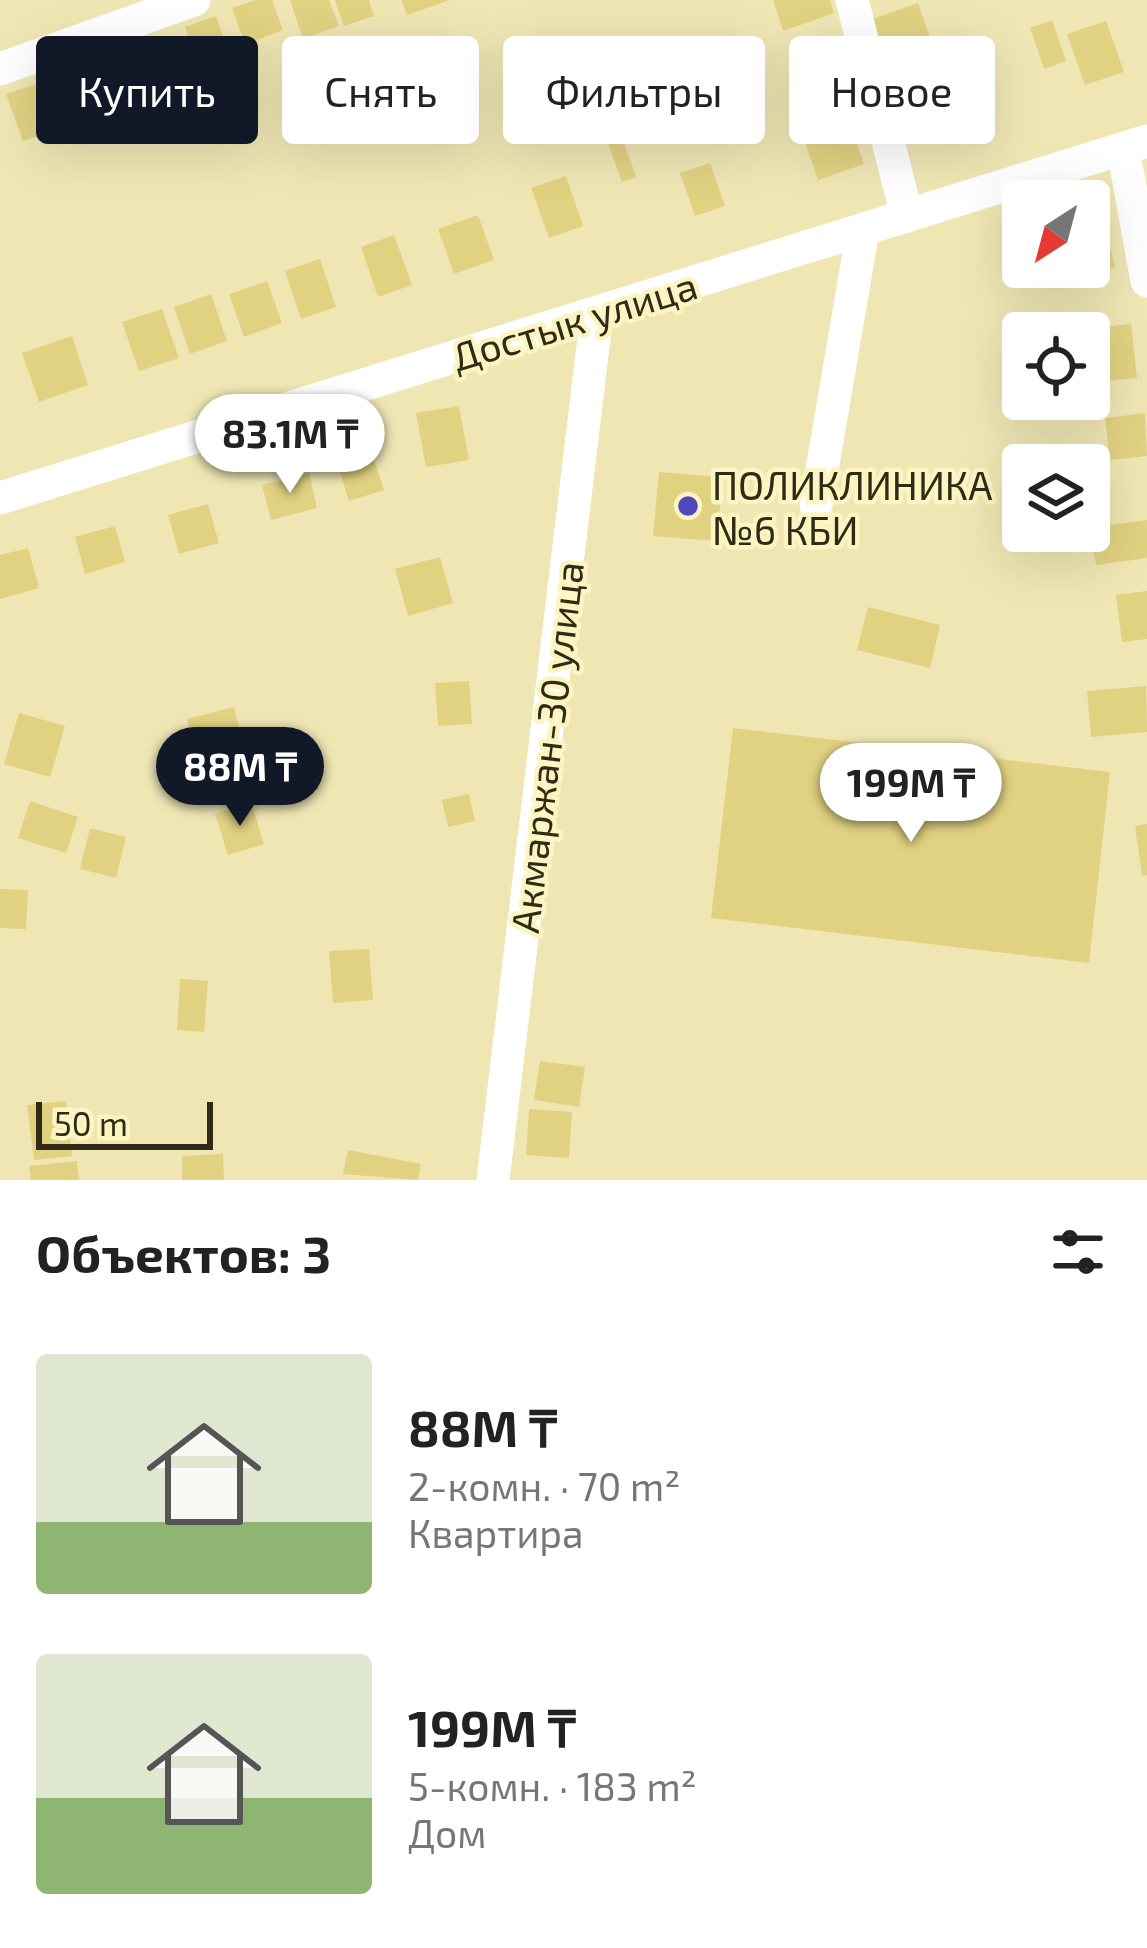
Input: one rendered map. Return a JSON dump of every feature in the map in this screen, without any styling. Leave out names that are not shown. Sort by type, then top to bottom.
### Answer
[{"type":"street","points":[[0,69],[194,0]]},
{"type":"street","points":[[852,0],[907,216]]},
{"type":"street","points":[[1135,145],[1147,281]]},
{"type":"street","name":"Достык улица","points":[[0,498],[1135,145]]},
{"type":"street","points":[[816,506],[863,230]]},
{"type":"street","name":"Акмаржан-30 улица","points":[[493,1180],[597,313]]},
{"type":"building","points":[[272,0],[283,30],[258,39],[242,36],[232,8]]},
{"type":"building","points":[[290,0],[329,0],[339,26],[302,36]]},
{"type":"building","points":[[335,0],[369,0],[374,16],[344,26]]},
{"type":"building","points":[[401,0],[447,0],[447,1],[407,15]]},
{"type":"building","points":[[773,0],[830,0],[834,13],[783,31]]},
{"type":"building","points":[[918,3],[930,36],[878,36],[872,19]]},
{"type":"building","points":[[216,16],[223,36],[188,36],[185,27]]},
{"type":"building","points":[[1052,20],[1066,61],[1044,69],[1030,28]]},
{"type":"building","points":[[1106,21],[1124,72],[1085,85],[1067,34]]},
{"type":"building","points":[[36,84],[36,137],[23,141],[6,94]]},
{"type":"building","points":[[608,144],[625,144],[636,177],[622,182]]},
{"type":"building","points":[[806,144],[857,144],[864,164],[818,180]]},
{"type":"building","points":[[710,163],[725,206],[695,216],[680,173]]},
{"type":"building","points":[[566,176],[583,226],[549,238],[531,188]]},
{"type":"building","points":[[478,215],[494,260],[454,274],[438,229]]},
{"type":"building","points":[[394,235],[412,285],[378,297],[361,247]]},
{"type":"building","points":[[320,259],[336,307],[301,319],[285,271]]},
{"type":"building","points":[[267,281],[282,323],[244,337],[229,294]]},
{"type":"building","points":[[211,294],[227,341],[190,354],[174,307]]},
{"type":"building","points":[[162,309],[179,358],[139,371],[122,322]]},
{"type":"building","points":[[1131,324],[1137,378],[1110,381],[1110,326]]},
{"type":"building","points":[[72,336],[88,385],[39,402],[22,353]]},
{"type":"building","points":[[459,406],[469,460],[426,467],[416,413]]},
{"type":"building","points":[[1145,413],[1147,456],[1110,460],[1105,420]]},
{"type":"building","points":[[368,442],[384,490],[349,501],[334,453]]},
{"type":"building","name":"ПОЛИКЛИНИКА №6 КБИ","points":[[659,472],[722,477],[717,541],[653,536]]},
{"type":"building","points":[[309,473],[317,508],[271,520],[262,485]]},
{"type":"building","points":[[208,504],[219,543],[179,554],[168,515]]},
{"type":"building","points":[[1147,520],[1147,558],[1096,565],[1094,552],[1110,552],[1110,525]]},
{"type":"building","points":[[115,526],[125,562],[85,574],[75,537]]},
{"type":"building","points":[[28,548],[39,588],[0,599],[0,555]]},
{"type":"building","points":[[440,557],[453,603],[408,616],[395,569]]},
{"type":"building","points":[[1147,591],[1147,639],[1122,642],[1116,595]]},
{"type":"building","points":[[868,607],[940,625],[930,668],[857,650]]},
{"type":"building","points":[[469,681],[472,724],[438,726],[435,683]]},
{"type":"building","points":[[1146,686],[1147,732],[1091,737],[1087,691]]},
{"type":"building","points":[[234,707],[246,756],[199,767],[187,719]]},
{"type":"building","points":[[19,713],[65,726],[50,777],[4,764]]},
{"type":"building","points":[[733,728],[1110,772],[1089,963],[711,918]]},
{"type":"building","points":[[469,794],[475,821],[448,827],[442,800]]},
{"type":"building","points":[[30,801],[78,817],[66,853],[18,838]]},
{"type":"building","points":[[251,802],[264,844],[228,855],[215,814]]},
{"type":"building","points":[[1147,824],[1147,875],[1142,876],[1135,826]]},
{"type":"building","points":[[90,828],[126,837],[116,878],[80,869]]},
{"type":"building","points":[[0,889],[28,890],[26,929],[0,928]]},
{"type":"building","points":[[369,949],[373,1000],[333,1003],[329,951]]},
{"type":"building","points":[[180,979],[208,981],[204,1032],[177,1030]]},
{"type":"building","points":[[540,1061],[585,1067],[579,1107],[534,1100]]},
{"type":"building","points":[[66,1101],[72,1156],[34,1160],[27,1105]]},
{"type":"building","points":[[529,1109],[572,1112],[569,1158],[526,1155]]},
{"type":"building","points":[[348,1150],[421,1164],[418,1180],[343,1174]]},
{"type":"building","points":[[223,1154],[224,1180],[182,1180],[182,1156]]},
{"type":"building","points":[[77,1161],[79,1180],[31,1180],[29,1166]]},
{"type":"place","name":"ПОЛИКЛИНИКА №6 КБИ","points":[[688,506]]}]
